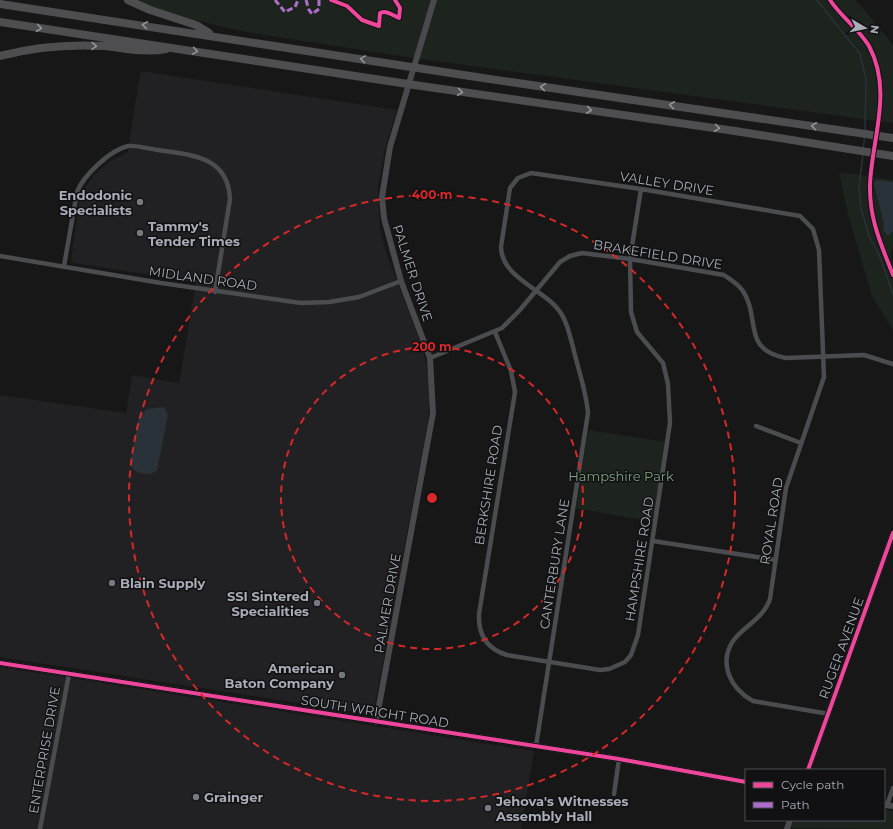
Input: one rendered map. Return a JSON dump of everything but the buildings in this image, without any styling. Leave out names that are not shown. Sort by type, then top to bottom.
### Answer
[{"type":"highway","points":[[128,0],[150,10],[196,25],[211,35]]},
{"type":"highway","points":[[0,4],[893,138]]},
{"type":"highway","points":[[0,22],[893,156]]},
{"type":"highway","points":[[0,56],[23,50],[54,47],[103,46],[152,52],[172,47]]},
{"type":"street","name":"PALMER DRIVE","points":[[376,722],[433,414],[430,358],[401,281],[384,218],[382,197],[390,147],[434,0]]},
{"type":"street","points":[[64,266],[77,192],[81,183],[99,164],[111,155],[129,146],[196,155],[212,162],[223,174],[229,191],[230,199],[215,292]]},
{"type":"street","name":"VALLEY DRIVE","points":[[518,178],[531,173],[641,189],[800,216],[810,225]]},
{"type":"street","name":"CANTERBURY LANE","points":[[518,178],[510,188],[501,256],[510,270],[555,306],[566,324],[587,400],[588,413],[536,746]]},
{"type":"street","name":"HAMPSHIRE ROAD","points":[[550,662],[600,670],[609,669],[625,662],[631,655],[638,635],[670,435],[668,384],[664,363],[637,332],[633,323],[629,275],[630,259],[641,189]]},
{"type":"street","name":"ROYAL ROAD","points":[[810,225],[817,238],[818,250],[824,356],[822,386],[786,488],[776,560],[767,608],[761,616],[734,640],[728,651],[726,663],[728,675],[734,686],[742,695],[753,701],[829,714]]},
{"type":"street","name":"BRAKEFIELD DRIVE","points":[[430,358],[502,328],[519,311],[560,262],[570,256],[582,253],[630,259],[724,275],[735,282],[743,291],[748,302],[754,336],[759,345],[767,352],[786,358],[864,355],[893,364]]},
{"type":"street","name":"MIDLAND ROAD","points":[[0,256],[215,292],[301,303],[330,302],[359,297],[401,281]]},
{"type":"street","name":"BERKSHIRE ROAD","points":[[495,332],[511,371],[515,392],[479,614],[480,632],[485,643],[496,652],[550,662]]},
{"type":"street","points":[[756,426],[801,443]]},
{"type":"street","name":"RUGER AVENUE","points":[[808,769],[893,533]]},
{"type":"street","points":[[653,541],[776,560]]},
{"type":"street","name":"SOUTH WRIGHT ROAD","points":[[0,663],[619,759],[745,782]]},
{"type":"street","name":"ENTERPRISE DRIVE","points":[[40,829],[69,674]]},
{"type":"street","points":[[614,794],[619,759]]},
{"type":"street","points":[[888,805],[893,788]]},
{"type":"shaded area","points":[[147,72],[397,110],[385,149],[378,187],[380,230],[386,252],[421,344],[427,366],[430,397],[427,426],[374,709],[370,714],[0,657],[0,395],[126,413],[132,375],[179,383],[196,282],[74,263],[71,261],[80,195],[94,175],[109,162],[128,152],[140,73]]},
{"type":"shaded area","points":[[876,180],[893,182],[893,231],[888,236],[883,230],[884,224],[874,184]]},
{"type":"shaded area","points":[[164,407],[168,415],[157,470],[150,474],[142,474],[135,470],[130,464],[139,417],[147,409]]},
{"type":"shaded area","points":[[0,667],[534,751],[521,829],[0,829]]},
{"type":"green space","points":[[137,0],[856,0],[893,45],[893,123],[400,56],[246,32],[149,9]]},
{"type":"green space","points":[[839,172],[893,180],[893,248],[890,255],[893,263],[893,330],[872,296],[848,214]]},
{"type":"green space","name":"Hampshire Park","points":[[588,430],[667,442],[654,522],[576,508]]},
{"type":"green space","points":[[885,810],[893,811],[893,829],[791,828],[794,821],[885,821]]},
{"type":"waterway","points":[[817,0],[860,54],[866,79],[865,130]]},
{"type":"waterway","points":[[863,148],[865,136]]},
{"type":"waterway","points":[[863,154],[859,186],[861,208],[869,236],[879,255],[893,294]]},
{"type":"marked path","points":[[275,0],[285,12],[295,7],[298,0]]},
{"type":"marked path","points":[[306,0],[312,14],[319,9],[319,0]]},
{"type":"cycle path","points":[[331,0],[347,6],[362,20],[379,26],[380,13],[387,12],[399,18],[400,8],[395,0]]},
{"type":"cycle path","points":[[830,0],[869,46],[876,63],[880,80],[879,115],[870,184],[870,197],[871,209],[877,231],[893,275]]},
{"type":"cycle path","points":[[808,769],[893,533]]},
{"type":"cycle path","points":[[0,663],[619,759],[745,782]]},
{"type":"place","name":"Endodonic Specialists","points":[[140,202]]},
{"type":"place","name":"Tammy's Tender Times","points":[[140,233]]},
{"type":"place","name":"Blain Supply","points":[[112,583]]},
{"type":"place","name":"SSI Sintered Specialities","points":[[317,603]]},
{"type":"place","name":"American Baton Company","points":[[342,675]]},
{"type":"place","name":"Grainger","points":[[196,797]]},
{"type":"place","name":"Jehova's Witnesses Assembly Hall","points":[[488,808]]}]
